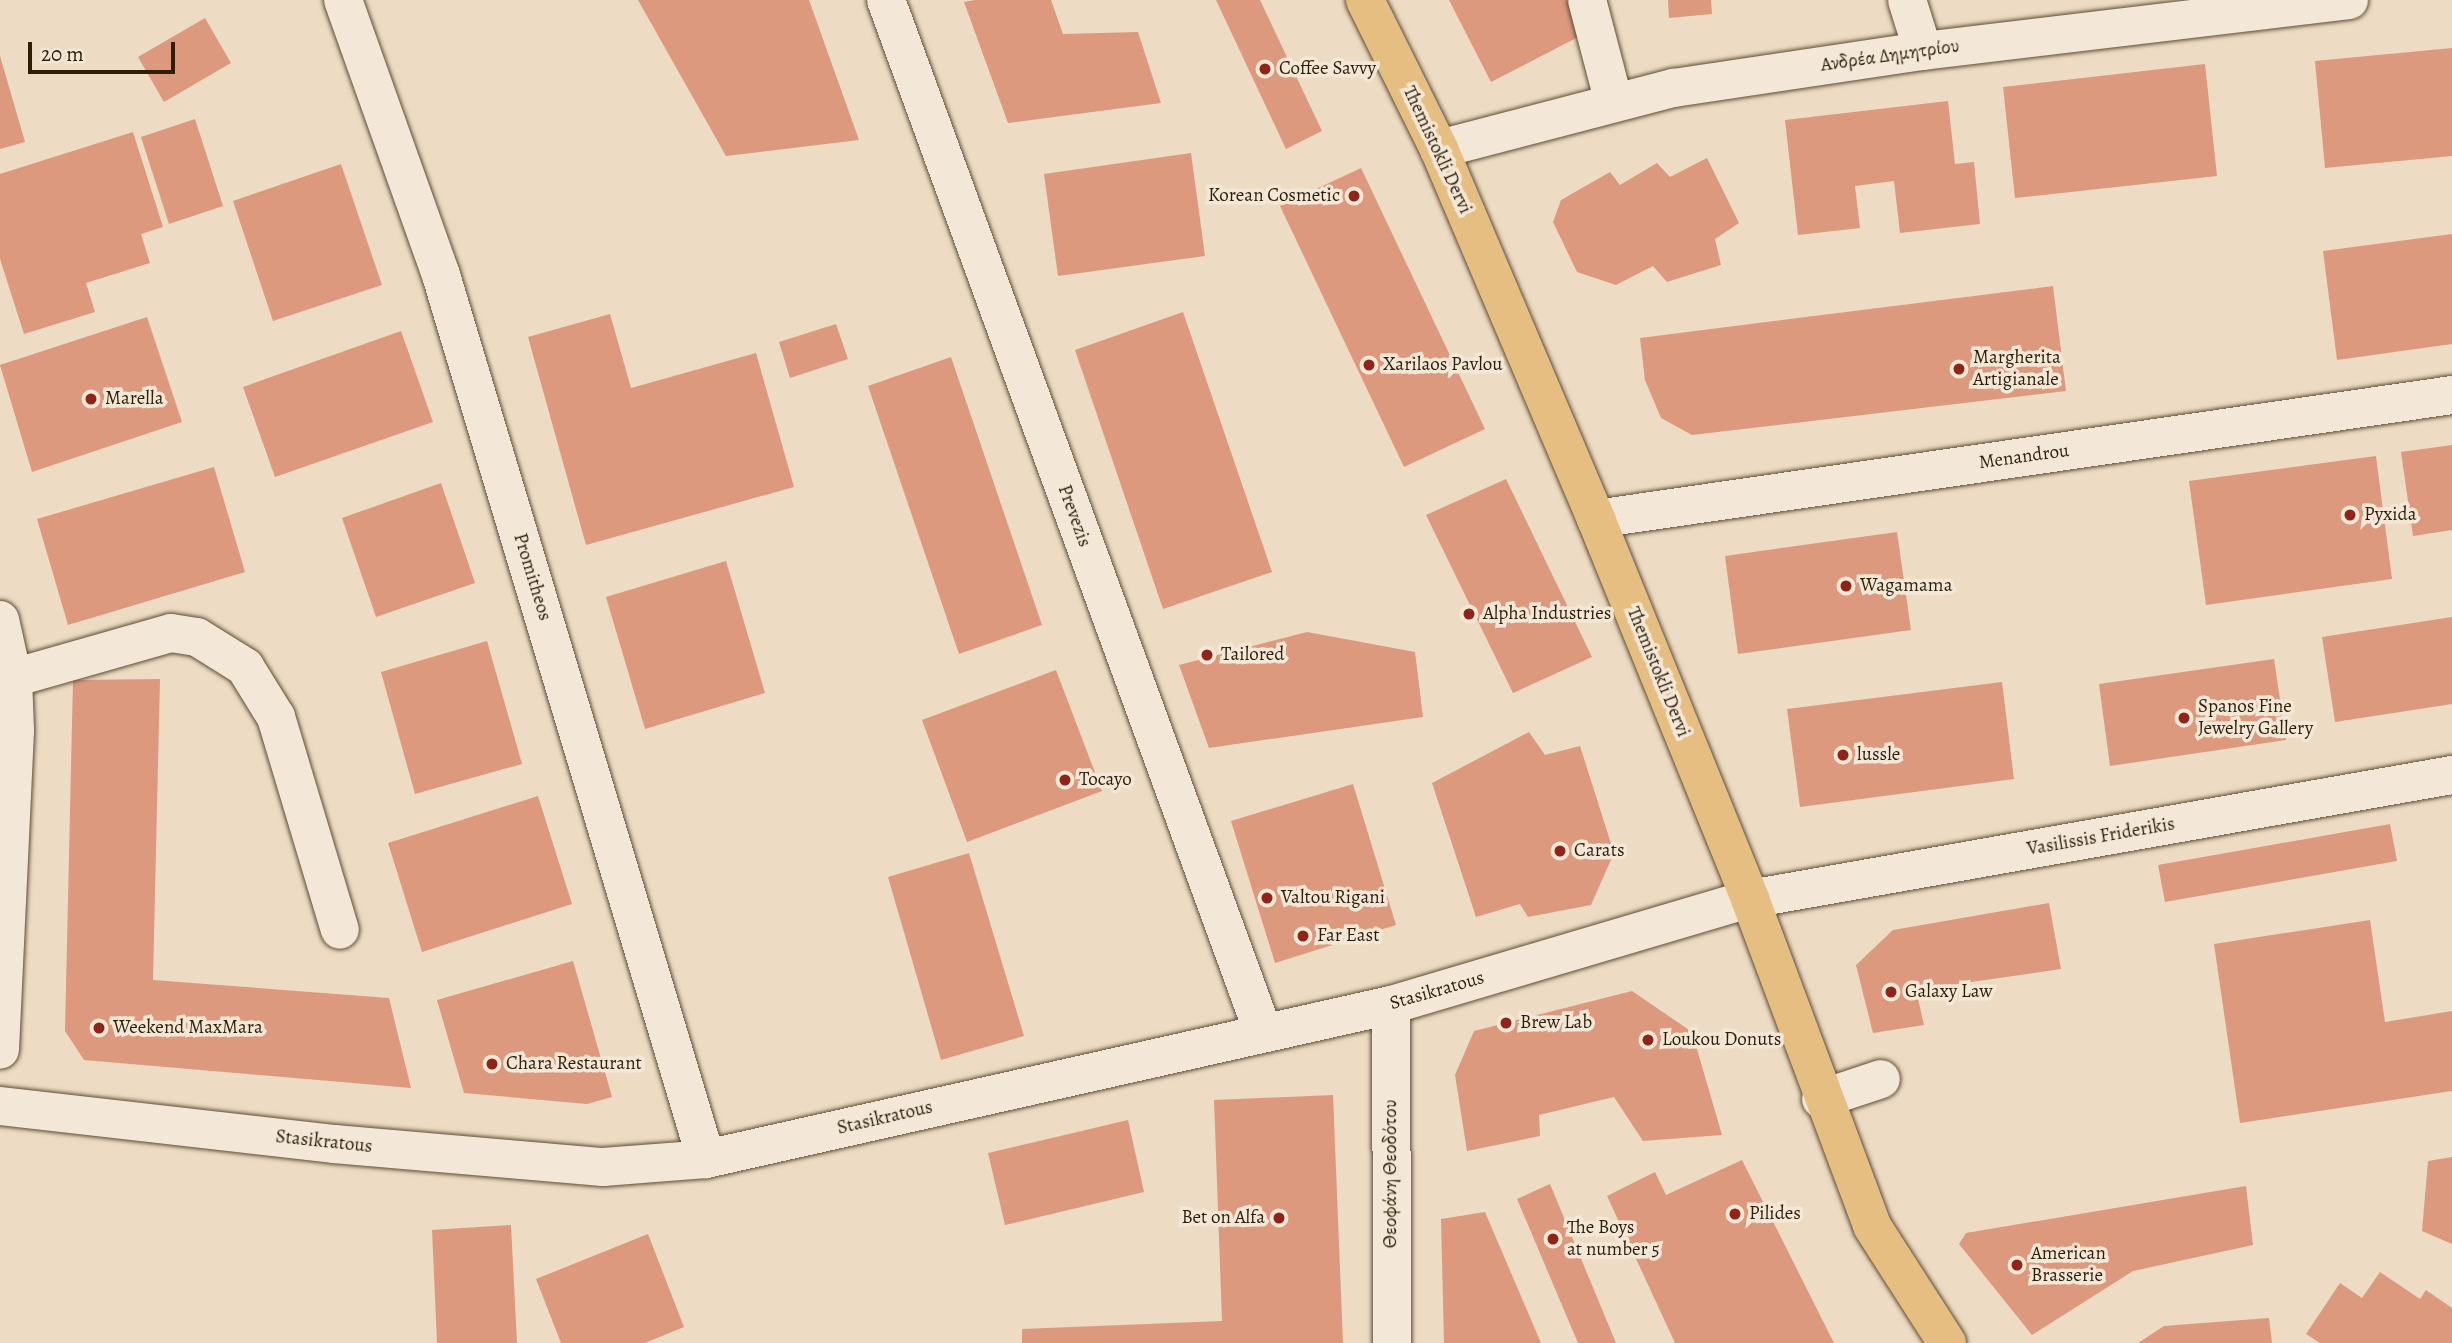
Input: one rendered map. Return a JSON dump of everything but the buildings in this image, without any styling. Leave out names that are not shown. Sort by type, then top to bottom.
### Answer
[{"type":"main road","name":"Themistokli Dervi","points":[[1365,0],[1439,149],[1596,519],[1751,900],[1821,1099],[1872,1226],[1947,1343]]},
{"type":"street","name":"Promitheos","points":[[343,0],[441,275],[706,1159]]},
{"type":"street","name":"Prevezis","points":[[886,0],[1262,1032]]},
{"type":"street","points":[[1587,0],[1614,103]]},
{"type":"street","points":[[1907,0],[1923,51]]},
{"type":"street","name":"Ανδρέα Δημητρίου","points":[[1439,149],[1674,88],[1923,51],[2349,0]]},
{"type":"street","name":"Menandrou","points":[[1596,519],[2452,395]]},
{"type":"street","points":[[0,620],[13,678],[0,1050]]},
{"type":"street","points":[[13,678],[171,633],[197,637],[244,667],[276,717],[340,930]]},
{"type":"street","name":"Vasilissis Friderikis","points":[[1751,900],[2452,775]]},
{"type":"street","name":"Stasikratous","points":[[0,1106],[334,1144],[603,1167],[706,1159],[1391,1004],[1751,900]]},
{"type":"street","name":"Θεοφάνη Θεοδότου","points":[[1391,1004],[1392,1343]]},
{"type":"street","points":[[1821,1099],[1881,1079]]},
{"type":"place","name":"Coffee Savvy","points":[[1265,69]]},
{"type":"place","name":"Korean Cosmetic","points":[[1354,196]]},
{"type":"place","name":"Xarilaos Pavlou","points":[[1369,365]]},
{"type":"place","name":"Margherita Artigianale","points":[[1959,369]]},
{"type":"place","name":"Marella","points":[[91,399]]},
{"type":"place","name":"Pyxida","points":[[2350,515]]},
{"type":"place","name":"Wagamama","points":[[1846,586]]},
{"type":"place","name":"Alpha Industries","points":[[1469,614]]},
{"type":"place","name":"Tailored","points":[[1207,655]]},
{"type":"place","name":"Spanos Fine Jewelry Gallery","points":[[2184,718]]},
{"type":"place","name":"lussle","points":[[1843,755]]},
{"type":"place","name":"Tocayo","points":[[1065,780]]},
{"type":"place","name":"Carats","points":[[1560,851]]},
{"type":"place","name":"Valtou Rigani","points":[[1267,898]]},
{"type":"place","name":"Far East","points":[[1303,936]]},
{"type":"place","name":"Galaxy Law","points":[[1891,992]]},
{"type":"place","name":"Brew Lab","points":[[1506,1023]]},
{"type":"place","name":"Weekend MaxMara","points":[[99,1028]]},
{"type":"place","name":"Loukou Donuts","points":[[1648,1040]]},
{"type":"place","name":"Chara Restaurant","points":[[492,1064]]},
{"type":"place","name":"Pilides","points":[[1735,1214]]},
{"type":"place","name":"Bet on Alfa","points":[[1279,1218]]},
{"type":"place","name":"The Boys at number 5","points":[[1553,1239]]},
{"type":"place","name":"American Brasserie","points":[[2017,1265]]}]
